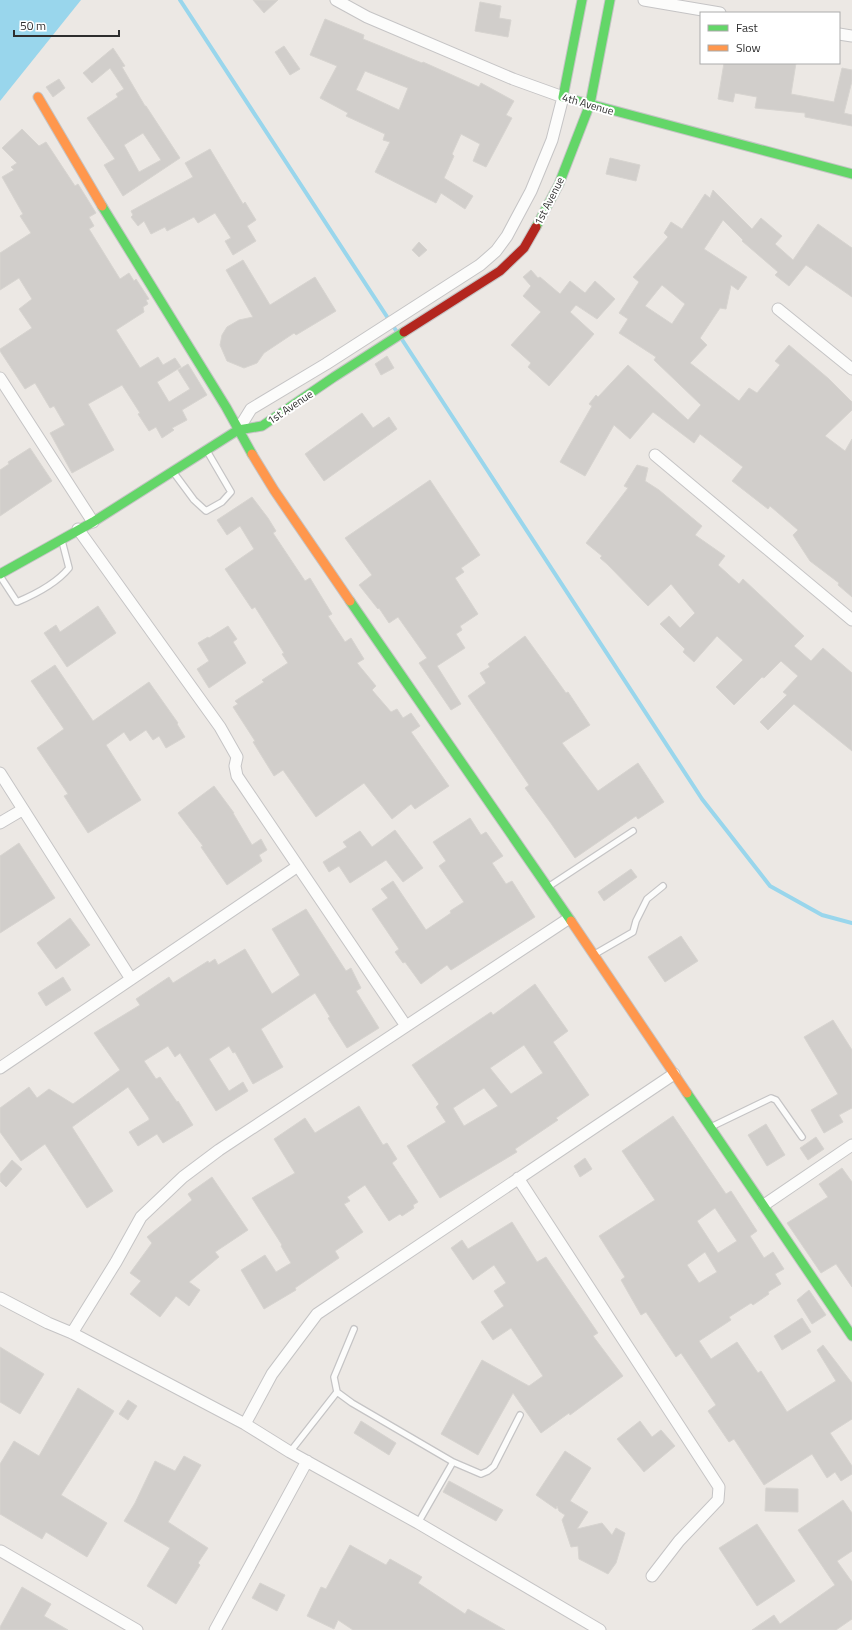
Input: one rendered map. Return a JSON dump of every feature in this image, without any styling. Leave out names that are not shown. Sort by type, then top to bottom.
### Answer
[{"type":"street","name":"4th Avenue","points":[[336,0],[367,17],[506,76],[563,97],[852,174]]},
{"type":"street","name":"1st Avenue","points":[[238,430],[251,410],[457,280],[480,265],[496,251],[507,236],[531,191],[552,140],[563,97],[582,0]]},
{"type":"street","name":"1st Avenue","points":[[238,430],[262,426],[334,377],[500,271],[524,248],[559,184],[590,104],[610,0]]},
{"type":"street","points":[[644,0],[714,12]]},
{"type":"street","points":[[840,34],[852,36]]},
{"type":"street","points":[[38,97],[81,171],[226,407],[274,490],[548,887],[568,919],[764,1204],[852,1336]]},
{"type":"street","points":[[778,309],[852,369]]},
{"type":"street","points":[[0,378],[93,522]]},
{"type":"street","points":[[0,575],[78,529],[93,522],[238,430]]},
{"type":"street","points":[[655,455],[852,620]]},
{"type":"street","points":[[78,529],[220,727],[238,757],[235,766],[237,776],[406,1026]]},
{"type":"street","points":[[0,773],[22,810],[54,855],[131,979]]},
{"type":"street","points":[[0,823],[22,810]]},
{"type":"street","points":[[0,1068],[298,866]]},
{"type":"street","points":[[72,1333],[116,1262],[141,1217],[183,1177],[219,1150],[568,919]]},
{"type":"street","points":[[245,1424],[272,1374],[317,1314],[674,1074]]},
{"type":"street","points":[[764,1204],[852,1145]]},
{"type":"street","points":[[518,1178],[719,1487],[718,1500],[678,1541],[652,1576]]},
{"type":"street","points":[[0,1298],[48,1323],[72,1333],[245,1424],[290,1452],[418,1523],[600,1630]]},
{"type":"street","points":[[214,1630],[307,1461]]},
{"type":"street","points":[[1,1551],[137,1630]]},
{"type":"lane","points":[[173,471],[194,500],[206,511],[222,502],[231,492],[206,449]]},
{"type":"lane","points":[[0,575],[12,596],[18,602],[31,596],[62,577],[69,568],[61,539]]},
{"type":"lane","points":[[548,887],[633,831]]},
{"type":"lane","points":[[593,955],[633,932],[636,921],[646,899],[663,886]]},
{"type":"lane","points":[[711,1128],[771,1098],[776,1100],[802,1137]]},
{"type":"lane","points":[[354,1329],[334,1377],[337,1392],[352,1403],[452,1462],[481,1474],[494,1466],[520,1415]]},
{"type":"lane","points":[[290,1452],[337,1392]]},
{"type":"lane","points":[[418,1523],[452,1462]]},
{"type":"water","points":[[0,0],[81,0],[0,101]]},
{"type":"building","points":[[253,0],[278,0],[264,13]]},
{"type":"building","points":[[480,2],[501,6],[499,18],[511,20],[508,37],[475,31]]},
{"type":"building","points":[[325,19],[364,35],[363,39],[422,63],[423,62],[479,87],[481,83],[514,101],[506,115],[512,118],[486,167],[473,161],[480,144],[461,134],[452,154],[454,156],[444,178],[473,196],[465,209],[441,193],[436,203],[375,172],[390,142],[383,140],[385,134],[346,116],[348,113],[320,98],[337,66],[310,55]],"holes":[[[365,71],[408,88],[399,110],[356,90]]]},
{"type":"building","points":[[284,46],[300,69],[290,75],[275,52]]},
{"type":"building","points":[[113,48],[125,66],[122,67],[145,106],[180,158],[123,196],[104,165],[115,159],[87,118],[118,97],[116,94],[124,89],[110,68],[92,83],[83,73]],"holes":[[[143,133],[161,160],[139,172],[124,145]]]},
{"type":"building","points":[[724,64],[796,64],[791,94],[834,102],[842,68],[852,70],[852,81],[844,113],[852,115],[852,126],[805,117],[805,113],[755,108],[757,97],[735,93],[733,102],[718,99]]},
{"type":"building","points":[[59,79],[65,88],[53,97],[46,87]]},
{"type":"building","points":[[22,129],[39,146],[46,142],[75,186],[78,184],[96,213],[89,217],[94,226],[89,229],[120,279],[129,273],[134,281],[136,279],[149,299],[146,300],[148,304],[143,307],[144,312],[116,330],[140,368],[158,357],[163,365],[175,358],[181,367],[157,382],[169,402],[190,389],[178,370],[188,364],[207,395],[182,410],[187,420],[172,428],[174,430],[162,438],[156,427],[149,431],[138,414],[140,413],[122,385],[88,404],[114,450],[72,473],[50,433],[65,425],[54,406],[50,408],[35,383],[25,389],[0,351],[0,349],[32,328],[19,309],[32,299],[19,278],[0,290],[0,253],[31,233],[20,216],[23,214],[2,177],[14,170],[11,167],[17,163],[2,148]]},
{"type":"building","points":[[210,149],[243,204],[245,202],[256,220],[247,226],[256,241],[233,255],[225,241],[231,238],[215,213],[198,223],[194,217],[167,231],[165,227],[151,234],[144,221],[138,226],[131,217],[133,215],[131,211],[193,177],[185,163]]},
{"type":"building","points":[[610,158],[640,165],[636,181],[606,174]]},
{"type":"building","points":[[713,190],[752,229],[761,218],[782,236],[775,244],[793,260],[818,224],[852,248],[852,297],[806,265],[789,286],[775,275],[778,272],[742,241],[743,240],[723,220],[704,249],[747,277],[738,290],[731,285],[726,309],[720,308],[700,338],[707,345],[690,363],[739,401],[749,388],[757,393],[780,365],[775,361],[789,345],[829,379],[852,402],[852,410],[825,436],[845,451],[852,439],[852,597],[838,585],[839,583],[810,561],[793,535],[798,530],[770,506],[768,509],[732,481],[743,467],[700,434],[694,443],[653,412],[630,439],[614,425],[585,476],[560,462],[592,406],[589,404],[596,395],[598,397],[628,365],[688,420],[701,405],[654,360],[656,357],[619,333],[628,319],[619,313],[639,282],[633,277],[668,237],[664,233],[671,222],[682,229],[705,194],[710,198]],"holes":[[[662,285],[685,304],[672,324],[645,306]]]},
{"type":"building","points":[[419,242],[427,250],[419,257],[412,250]]},
{"type":"building","points":[[243,260],[270,305],[315,277],[336,311],[296,335],[294,333],[264,353],[257,363],[244,368],[227,361],[220,345],[222,335],[227,327],[239,320],[253,317],[226,270]]},
{"type":"building","points":[[531,270],[538,278],[540,277],[560,294],[570,281],[585,293],[595,281],[615,299],[597,319],[576,305],[570,312],[594,334],[549,386],[528,367],[531,363],[511,345],[541,312],[523,296],[531,286],[523,277]]},
{"type":"building","points":[[387,356],[394,368],[381,375],[375,364]]},
{"type":"building","points":[[362,413],[373,428],[389,417],[397,429],[324,481],[305,454]]},
{"type":"building","points":[[30,448],[52,481],[0,516],[0,470],[9,464],[8,462]]},
{"type":"building","points":[[637,465],[648,468],[645,481],[659,490],[702,526],[695,535],[725,556],[718,565],[739,584],[743,579],[804,636],[794,646],[811,661],[823,648],[852,673],[852,751],[794,704],[768,730],[760,722],[787,695],[783,692],[798,676],[781,661],[764,678],[762,677],[734,705],[716,687],[743,660],[717,636],[694,662],[683,652],[685,649],[660,624],[669,616],[680,628],[695,613],[671,584],[648,606],[600,558],[602,556],[586,543],[628,488],[624,486]]},
{"type":"building","points":[[430,480],[480,555],[461,568],[464,572],[455,578],[478,614],[460,626],[462,630],[456,634],[465,648],[437,666],[461,704],[451,710],[419,663],[427,658],[398,617],[389,623],[379,608],[378,609],[359,585],[372,575],[345,538]]},
{"type":"building","points":[[252,497],[268,518],[276,531],[273,533],[305,581],[310,578],[332,614],[328,616],[345,642],[351,638],[364,659],[357,663],[376,686],[372,690],[391,712],[397,709],[403,718],[411,713],[420,726],[411,732],[449,786],[415,809],[411,804],[392,819],[364,783],[316,817],[283,770],[274,776],[253,742],[255,741],[233,707],[238,704],[235,701],[264,682],[262,680],[288,663],[282,654],[284,653],[255,607],[252,609],[225,569],[254,549],[240,526],[227,535],[217,520]]},
{"type":"building","points":[[98,606],[116,633],[67,667],[44,633],[56,625],[60,632]]},
{"type":"building","points":[[228,626],[237,639],[233,642],[246,663],[209,688],[197,669],[209,661],[198,643]]},
{"type":"building","points":[[525,636],[566,693],[568,692],[590,725],[562,743],[598,791],[638,763],[664,802],[638,819],[636,816],[575,858],[525,788],[529,785],[468,696],[486,683],[480,673],[490,667],[488,664]]},
{"type":"building","points":[[55,665],[93,721],[149,682],[178,723],[177,724],[185,737],[166,748],[159,736],[153,740],[146,730],[130,741],[124,732],[106,745],[141,800],[88,833],[64,796],[68,794],[37,748],[64,729],[31,681]]},
{"type":"building","points":[[214,786],[234,813],[252,845],[261,839],[267,850],[259,855],[262,861],[227,885],[201,847],[203,846],[178,813]]},
{"type":"building","points":[[470,818],[481,835],[486,832],[503,856],[492,863],[506,884],[512,881],[535,917],[451,970],[447,965],[421,984],[405,962],[403,963],[395,952],[399,949],[372,909],[388,898],[381,889],[393,881],[426,930],[464,902],[439,866],[446,861],[433,842]]},
{"type":"building","points":[[395,830],[423,868],[403,882],[386,860],[350,883],[339,866],[329,872],[323,862],[347,847],[343,842],[360,831],[372,847]]},
{"type":"building","points":[[19,843],[55,898],[0,933],[0,856]]},
{"type":"building","points":[[631,869],[637,877],[604,901],[598,892]]},
{"type":"building","points":[[306,909],[346,971],[351,968],[361,988],[356,991],[379,1028],[347,1048],[328,1018],[330,1017],[315,993],[261,1029],[283,1067],[253,1084],[235,1052],[233,1053],[229,1046],[209,1059],[229,1091],[243,1082],[248,1091],[216,1111],[180,1053],[175,1057],[168,1046],[144,1061],[156,1079],[160,1077],[177,1102],[178,1101],[193,1125],[163,1143],[157,1134],[138,1146],[129,1132],[149,1120],[149,1118],[128,1087],[72,1127],[113,1191],[87,1208],[45,1144],[21,1161],[0,1132],[0,1108],[29,1087],[37,1098],[49,1089],[73,1104],[120,1070],[94,1033],[140,1005],[136,999],[169,977],[173,983],[208,961],[209,963],[215,959],[218,965],[245,949],[272,994],[300,975],[272,929]]},
{"type":"building","points":[[70,918],[90,945],[56,969],[37,943]]},
{"type":"building","points":[[681,936],[698,961],[665,982],[648,957]]},
{"type":"building","points":[[63,977],[71,990],[46,1006],[38,993]]},
{"type":"building","points":[[535,984],[568,1031],[553,1042],[589,1095],[556,1118],[558,1120],[515,1149],[517,1152],[440,1198],[407,1146],[446,1122],[436,1107],[439,1104],[412,1065],[491,1012],[493,1015]],"holes":[[[524,1045],[543,1073],[511,1094],[490,1068]],[[484,1088],[498,1106],[464,1126],[453,1108]]]},
{"type":"building","points":[[833,1020],[852,1050],[852,1108],[839,1115],[843,1122],[824,1133],[811,1110],[838,1094],[804,1037]]},
{"type":"building","points":[[359,1106],[383,1145],[387,1143],[397,1159],[392,1163],[418,1202],[413,1205],[414,1208],[402,1216],[400,1214],[389,1221],[365,1185],[347,1197],[350,1201],[344,1204],[363,1232],[335,1251],[339,1258],[295,1288],[296,1290],[264,1309],[241,1270],[265,1255],[276,1272],[291,1263],[281,1246],[282,1245],[252,1198],[295,1173],[274,1139],[305,1118],[315,1133]]},
{"type":"building","points":[[673,1116],[726,1194],[731,1191],[757,1231],[750,1236],[764,1258],[773,1252],[784,1269],[775,1274],[781,1284],[768,1292],[769,1294],[753,1305],[751,1303],[729,1317],[731,1320],[699,1341],[711,1359],[737,1342],[758,1373],[761,1371],[787,1412],[836,1381],[817,1350],[823,1345],[852,1383],[852,1419],[830,1433],[852,1466],[852,1474],[841,1481],[835,1472],[827,1478],[812,1454],[764,1485],[734,1439],[729,1442],[708,1411],[716,1405],[681,1353],[676,1357],[646,1312],[641,1315],[621,1280],[625,1277],[599,1236],[655,1200],[622,1151]],"holes":[[[715,1208],[737,1241],[718,1253],[697,1221]],[[705,1252],[717,1272],[699,1283],[687,1265]]]},
{"type":"building","points":[[766,1124],[785,1155],[767,1166],[748,1135]]},
{"type":"building","points":[[816,1137],[824,1149],[808,1160],[800,1148]]},
{"type":"building","points":[[585,1158],[592,1169],[580,1177],[574,1166]]},
{"type":"building","points":[[12,1160],[22,1169],[6,1187],[0,1181],[0,1174]]},
{"type":"building","points":[[842,1168],[852,1182],[852,1287],[836,1264],[821,1273],[787,1223],[828,1197],[819,1184]]},
{"type":"building","points":[[212,1177],[248,1230],[215,1252],[219,1257],[189,1282],[200,1290],[189,1306],[176,1296],[160,1317],[130,1294],[141,1281],[130,1273],[152,1243],[147,1237],[192,1200],[188,1194]]},
{"type":"building","points":[[512,1222],[537,1262],[546,1257],[598,1333],[593,1336],[623,1376],[570,1415],[569,1413],[541,1433],[513,1393],[478,1455],[441,1434],[482,1360],[529,1386],[543,1376],[511,1328],[493,1340],[481,1322],[504,1306],[494,1291],[506,1283],[494,1265],[473,1280],[451,1248],[462,1240],[468,1249]]},
{"type":"building","points":[[809,1290],[826,1315],[812,1324],[797,1300]]},
{"type":"building","points":[[802,1318],[811,1332],[782,1350],[774,1336]]},
{"type":"building","points":[[0,1347],[44,1374],[20,1414],[0,1402]]},
{"type":"building","points":[[78,1388],[114,1411],[61,1495],[107,1523],[87,1557],[46,1532],[42,1539],[0,1514],[0,1464],[14,1441],[39,1456]]},
{"type":"building","points":[[128,1400],[137,1406],[128,1420],[119,1414]]},
{"type":"building","points":[[361,1421],[396,1443],[389,1455],[354,1433]]},
{"type":"building","points":[[640,1421],[652,1437],[661,1430],[675,1446],[644,1472],[617,1439]]},
{"type":"building","points":[[565,1451],[591,1468],[570,1501],[588,1512],[577,1529],[602,1523],[612,1535],[616,1528],[625,1533],[616,1563],[608,1574],[579,1559],[578,1546],[571,1547],[562,1520],[565,1515],[559,1511],[557,1506],[556,1509],[536,1495]]},
{"type":"building","points":[[184,1456],[201,1465],[168,1522],[208,1548],[198,1563],[200,1565],[176,1604],[147,1586],[170,1548],[124,1521],[135,1503],[155,1461],[175,1471]]},
{"type":"building","points":[[449,1481],[503,1510],[496,1521],[443,1492]]},
{"type":"building","points":[[766,1488],[798,1489],[798,1512],[765,1511]]},
{"type":"building","points":[[843,1500],[852,1513],[852,1551],[837,1561],[852,1582],[852,1619],[836,1630],[752,1630],[774,1615],[780,1624],[835,1585],[798,1530]]},
{"type":"building","points":[[757,1524],[795,1581],[757,1606],[719,1548]]},
{"type":"building","points":[[350,1545],[386,1565],[390,1559],[422,1577],[418,1583],[465,1614],[468,1609],[505,1630],[353,1630],[338,1620],[334,1629],[307,1616],[321,1587],[326,1589]]},
{"type":"building","points":[[260,1583],[285,1595],[277,1611],[252,1598]]},
{"type":"building","points":[[22,1587],[51,1604],[44,1616],[68,1630],[0,1630],[0,1627]]},
{"type":"waterway","points":[[180,0],[397,332]]},
{"type":"waterway","points":[[401,338],[702,799],[770,886],[822,915],[852,923]]},
{"type":"traffic: fast","points":[[582,0],[563,97],[852,174]]},
{"type":"traffic: fast","points":[[536,227],[559,184],[590,104],[610,0]]},
{"type":"traffic: fast","points":[[102,206],[226,407],[252,454]]},
{"type":"traffic: fast","points":[[0,574],[93,522],[238,430],[262,426],[404,332]]},
{"type":"traffic: fast","points":[[350,601],[571,921]]},
{"type":"traffic: fast","points":[[687,1093],[852,1336]]},
{"type":"traffic: slow","points":[[38,97],[102,206]]},
{"type":"traffic: slow","points":[[252,454],[274,490],[350,601]]},
{"type":"traffic: slow","points":[[571,921],[687,1093]]},
{"type":"traffic: jam","points":[[404,332],[500,271],[524,248],[536,227]]}]
